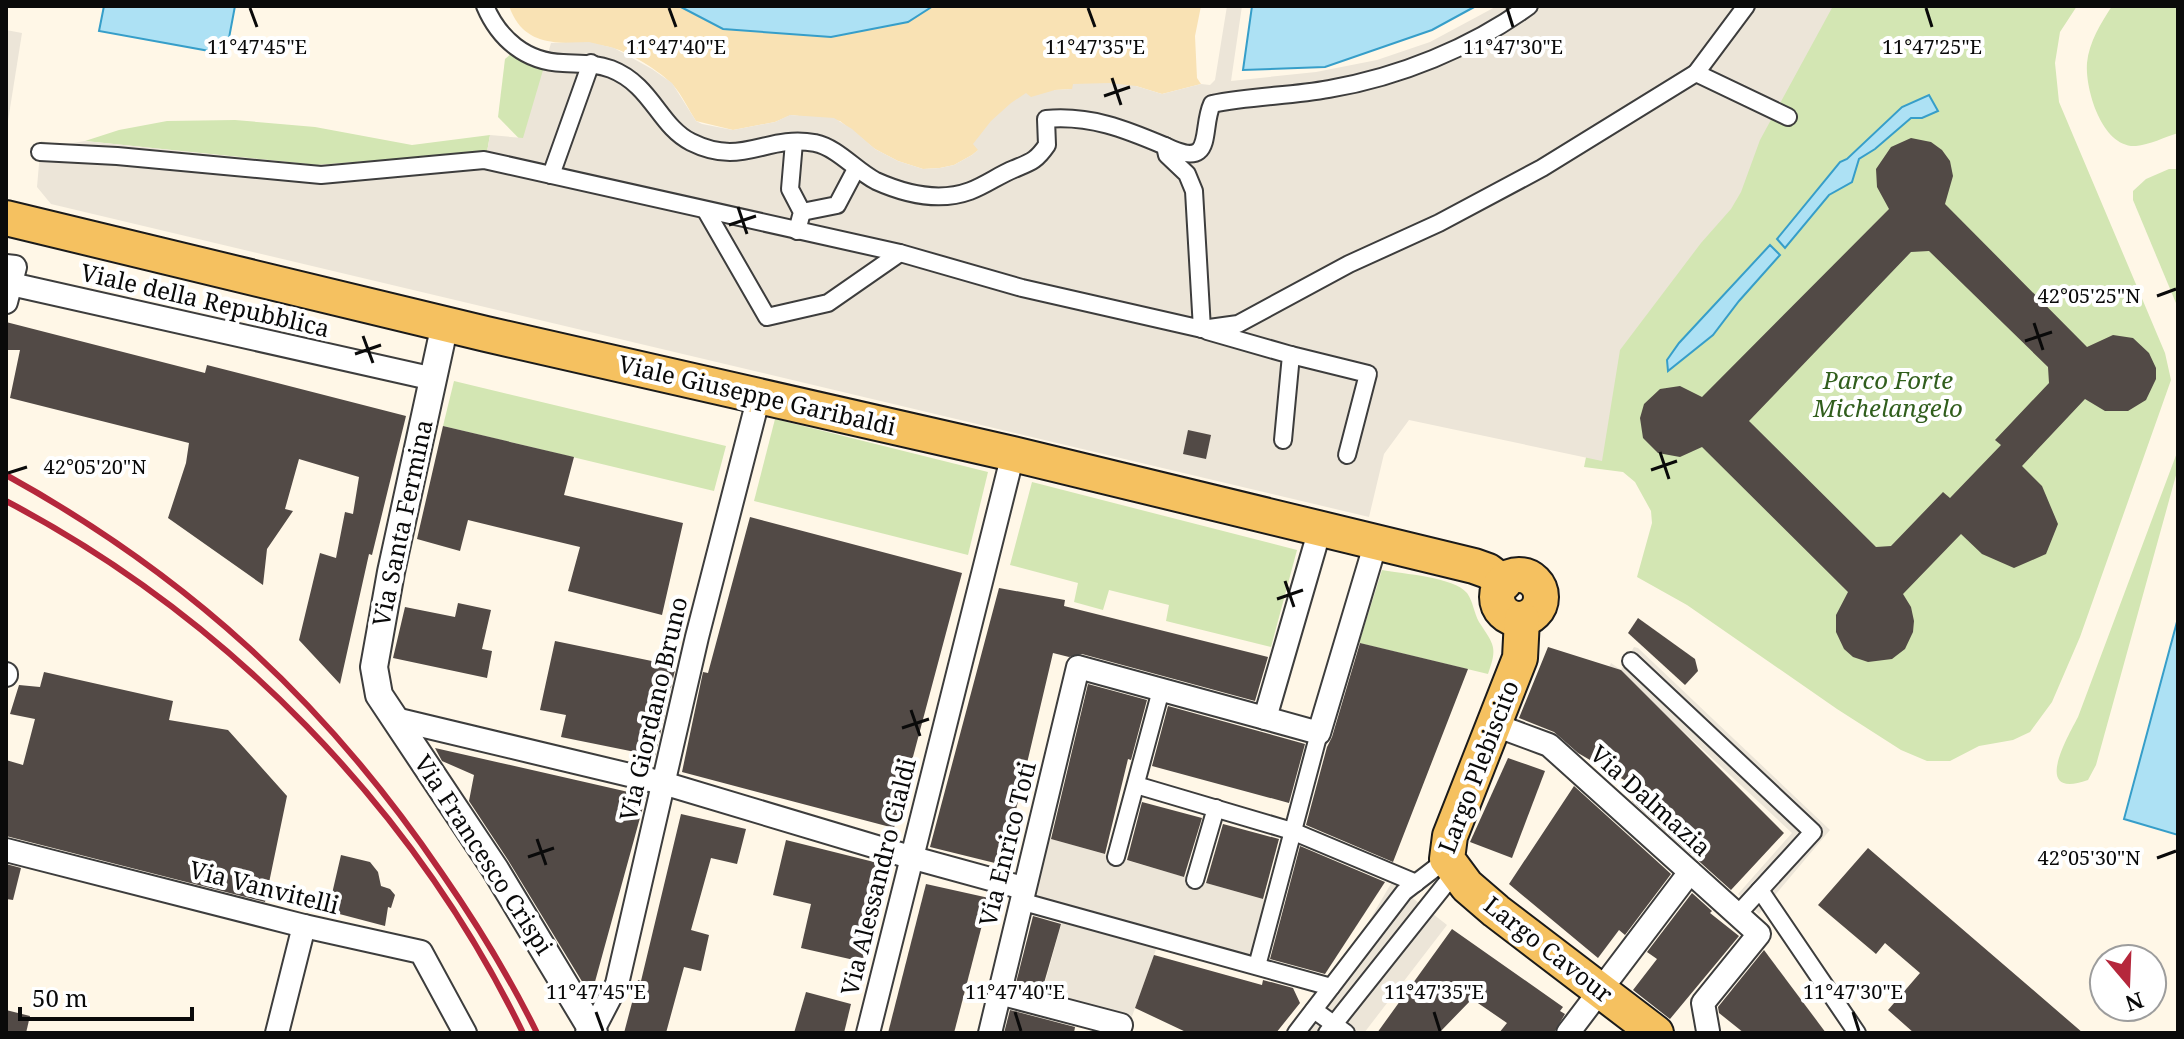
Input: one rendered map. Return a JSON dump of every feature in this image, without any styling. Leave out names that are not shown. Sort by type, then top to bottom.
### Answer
[{"type":"main road","name":"Viale Giuseppe Garibaldi","points":[[6,218],[1376,542],[1474,566],[1488,571],[1504,583],[1519,576],[1533,580],[1541,599],[1535,613],[1522,619]]},
{"type":"main road","name":"Largo Plebiscito","points":[[1451,865],[1450,836],[1520,658],[1522,619]]},
{"type":"main road","name":"Largo Cavour","points":[[1451,865],[1467,886],[1496,911],[1656,1033]]},
{"type":"street","points":[[485,6],[492,23],[518,49],[546,61],[591,63],[629,78],[647,93],[686,139],[706,149],[723,153],[745,152],[775,143],[816,143],[893,188],[918,195],[946,196],[968,192],[1014,169],[1028,166],[1047,145],[1046,119],[1068,117],[1095,120],[1121,127],[1177,152],[1192,153],[1206,142],[1212,104],[1330,89],[1392,74],[1457,47],[1529,6]]},
{"type":"street","points":[[1202,329],[1238,324],[1349,264],[1439,223],[1542,168],[1696,73],[1746,6]]},
{"type":"street","points":[[551,175],[591,63]]},
{"type":"street","points":[[1696,73],[1788,117]]},
{"type":"street","points":[[794,142],[790,189],[802,212],[797,231]]},
{"type":"street","points":[[1165,146],[1167,155],[1187,174],[1194,191],[1202,329]]},
{"type":"street","points":[[40,152],[321,175],[484,160],[900,253],[1022,288],[1202,329],[1368,374],[1347,455]]},
{"type":"street","points":[[802,212],[837,205],[856,169]]},
{"type":"street","points":[[706,211],[767,317],[828,303],[900,253]]},
{"type":"street","name":"Viale della Repubblica","points":[[8,284],[434,379]]},
{"type":"street","name":"Via Santa Fermina","points":[[395,719],[379,695],[374,667],[391,572],[445,324]]},
{"type":"street","points":[[1283,440],[1291,355]]},
{"type":"street","name":"Via Giordano Bruno","points":[[591,1032],[617,984],[700,622],[759,396]]},
{"type":"street","name":"Via Alessandro Cialdi","points":[[868,1033],[1013,454]]},
{"type":"street","points":[[1265,718],[1320,529]]},
{"type":"street","points":[[1257,966],[1319,733],[1376,542]]},
{"type":"street","points":[[1631,661],[1813,832],[1737,915]]},
{"type":"street","name":"Via Enrico Toti","points":[[990,1033],[1078,667],[1161,690]]},
{"type":"street","points":[[1116,857],[1161,690],[1319,733]]},
{"type":"street","points":[[395,719],[663,783],[1331,987]]},
{"type":"street","name":"Via Francesco Crispi","points":[[395,719],[495,869],[591,1032]]},
{"type":"street","name":"Via Dalmazia","points":[[1495,725],[1549,745],[1759,934],[1703,1003],[1708,1031]]},
{"type":"street","points":[[1136,785],[1292,831],[1416,883]]},
{"type":"street","points":[[1195,880],[1216,808]]},
{"type":"street","name":"Via Vanvitelli","points":[[6,850],[304,926],[421,952],[465,1033]]},
{"type":"street","points":[[1314,1010],[1336,1030],[1451,865]]},
{"type":"street","name":"Largo Plebiscito","points":[[1296,1033],[1404,892],[1451,865]]},
{"type":"street","points":[[1568,1033],[1690,872]]},
{"type":"street","points":[[1760,890],[1857,1033]]},
{"type":"street","points":[[277,1033],[304,926]]},
{"type":"street","points":[[999,993],[1120,1029]]},
{"type":"green space","name":"Parco Forte Michelangelo","points":[[1734,6],[2077,6],[2060,32],[2055,63],[2059,102],[2165,353],[2171,380],[2080,637],[2052,702],[2030,732],[2013,740],[1979,746],[1950,761],[1927,761],[1901,750],[1687,605],[1637,577],[1652,523],[1651,511],[1635,482],[1623,472],[1584,467],[1591,433]]},
{"type":"green space","points":[[2112,6],[2178,6],[2178,133],[2152,143],[2136,146],[2124,144],[2114,138],[2098,115],[2089,87],[2088,55]]},
{"type":"green space","points":[[512,53],[563,70],[548,168],[498,117],[505,59]]},
{"type":"green space","points":[[235,120],[315,127],[412,145],[490,135],[487,152],[317,165],[85,141],[119,130],[167,121]]},
{"type":"green space","points":[[2169,169],[2178,169],[2178,308],[2133,200],[2133,191],[2146,179]]},
{"type":"green space","points":[[454,381],[726,446],[714,491],[443,426]]},
{"type":"green space","points":[[775,419],[988,472],[968,555],[754,501]]},
{"type":"green space","points":[[2178,450],[2178,468],[2096,765],[2088,780],[2071,784],[2061,782],[2057,774],[2061,751],[2078,717]]},
{"type":"green space","points":[[1032,482],[1297,550],[1271,647],[1166,621],[1169,605],[1109,590],[1103,610],[1074,602],[1078,583],[1010,565]]},
{"type":"green space","points":[[1382,570],[1440,580],[1467,593],[1493,646],[1488,674],[1359,643]]},
{"type":"sand","points":[[509,6],[679,6],[723,29],[763,32],[908,22],[933,6],[1201,6],[1195,36],[1197,78],[1201,84],[1162,94],[1136,86],[1055,90],[972,155],[954,165],[923,169],[875,149],[840,121],[791,115],[775,122],[733,130],[696,121],[673,85],[646,64],[623,51],[601,45],[541,39],[528,33],[517,22]]},
{"type":"shaded area","points":[[1227,6],[1242,6],[1231,81],[1316,72],[1377,60],[1430,42],[1497,6],[1833,6],[1760,140],[1741,192],[1731,209],[1701,243],[1620,350],[1602,461],[1409,420],[1384,454],[1369,517],[51,204],[37,187],[41,141],[61,145],[85,141],[317,165],[487,152],[490,135],[523,138],[551,43],[589,42],[614,48],[672,83],[696,121],[702,124],[733,130],[775,122],[790,115],[834,118],[875,149],[898,161],[923,169],[940,168],[954,165],[978,150],[973,144],[991,121],[1026,93],[1031,97],[1072,89],[1073,84],[1136,86],[1162,94],[1201,84],[1210,85],[1215,80]]},
{"type":"shaded area","points":[[6,30],[22,33],[7,127],[6,126]]},
{"type":"shaded area","points":[[1634,647],[1830,830],[1759,914],[1738,894],[1792,833],[1642,693],[1608,670],[1611,663],[1621,670]]},
{"type":"shaded area","points":[[1048,838],[1273,902],[1257,966],[1159,941],[1130,1022],[1056,1008],[1047,1033],[1031,1033],[1064,914],[1032,904]]},
{"type":"shaded area","points":[[1392,882],[1447,925],[1364,1033],[1288,1033],[1359,938]]},
{"type":"water","points":[[104,6],[235,6],[226,54],[99,31]]},
{"type":"water","points":[[679,6],[933,6],[908,22],[831,37],[723,29]]},
{"type":"water","points":[[1252,6],[1476,6],[1432,30],[1325,67],[1243,70]]},
{"type":"water","points":[[1929,95],[1938,111],[1922,118],[1911,118],[1859,159],[1852,182],[1829,195],[1785,248],[1777,239],[1840,162],[1847,159],[1902,107]]},
{"type":"water","points":[[1770,245],[1780,255],[1713,335],[1668,371],[1667,360],[1679,343]]},
{"type":"water","points":[[2178,618],[2178,835],[2124,819]]},
{"type":"building","points":[[1911,138],[1931,142],[1942,150],[1950,161],[1953,176],[1945,204],[2087,347],[2113,335],[2133,338],[2149,353],[2156,368],[2156,379],[2146,400],[2128,411],[2105,411],[2085,399],[2022,466],[2042,486],[2058,524],[2046,554],[2014,568],[1982,554],[1961,534],[1903,594],[1911,607],[1914,621],[1913,632],[1905,649],[1892,659],[1868,662],[1853,657],[1844,649],[1836,632],[1836,615],[1848,592],[1702,447],[1680,457],[1658,453],[1643,438],[1640,418],[1644,404],[1660,389],[1680,386],[1702,397],[1889,209],[1877,187],[1876,169],[1891,147]],"holes":[[[1929,251],[2048,367],[2049,383],[1995,440],[2001,445],[1950,498],[1943,492],[1891,546],[1876,547],[1749,421],[1911,252]]]},
{"type":"building","points":[[6,322],[205,373],[207,365],[406,416],[372,555],[369,554],[340,684],[299,640],[320,553],[336,558],[345,512],[353,514],[359,477],[299,459],[285,509],[293,511],[267,549],[263,585],[168,518],[186,463],[189,443],[10,398],[20,350],[6,350]]},
{"type":"building","points":[[443,426],[574,457],[564,495],[683,523],[662,615],[568,591],[580,547],[468,520],[460,551],[417,539]]},
{"type":"building","points":[[1188,430],[1211,435],[1206,459],[1183,454]]},
{"type":"building","points":[[750,517],[962,573],[894,828],[682,772],[703,672],[708,673]]},
{"type":"building","points":[[999,588],[1065,600],[1064,606],[1268,657],[1255,701],[1082,654],[1069,657],[1053,653],[1003,865],[930,847]]},
{"type":"building","points":[[458,603],[491,610],[482,649],[492,651],[487,678],[393,658],[405,607],[455,617]]},
{"type":"building","points":[[1638,618],[1695,659],[1698,671],[1685,685],[1628,633]]},
{"type":"building","points":[[555,641],[676,666],[655,756],[561,737],[566,715],[540,710]]},
{"type":"building","points":[[1360,643],[1468,669],[1393,862],[1306,825]]},
{"type":"building","points":[[1548,647],[1621,670],[1784,833],[1731,890],[1632,801],[1651,807],[1655,798],[1578,753],[1554,732],[1519,718]]},
{"type":"building","points":[[44,672],[173,701],[169,720],[228,730],[287,796],[265,902],[6,836],[6,760],[23,765],[35,719],[10,714],[19,685],[40,687]]},
{"type":"building","points":[[1088,684],[1147,700],[1131,760],[1128,759],[1105,854],[1051,839]]},
{"type":"building","points":[[1168,706],[1305,744],[1289,803],[1152,766]]},
{"type":"building","points":[[435,748],[646,796],[593,989],[586,988],[469,801],[474,775],[442,761]]},
{"type":"building","points":[[1508,758],[1545,771],[1512,858],[1470,842]]},
{"type":"building","points":[[1574,786],[1671,874],[1625,935],[1619,930],[1598,958],[1509,884]]},
{"type":"building","points":[[1142,802],[1202,818],[1184,877],[1127,860]]},
{"type":"building","points":[[681,814],[746,829],[737,864],[711,858],[691,930],[709,935],[701,971],[684,967],[666,1033],[624,1033],[638,980],[641,981]]},
{"type":"building","points":[[1223,824],[1279,839],[1263,899],[1206,883]]},
{"type":"building","points":[[786,840],[886,865],[863,962],[801,948],[811,904],[773,895]]},
{"type":"building","points":[[1300,846],[1385,882],[1325,974],[1270,959]]},
{"type":"building","points":[[1868,848],[2083,1033],[1914,1033],[1888,1010],[1920,973],[1885,943],[1876,954],[1818,905]]},
{"type":"building","points":[[341,855],[370,862],[378,872],[381,886],[395,895],[391,908],[388,907],[385,926],[328,911]]},
{"type":"building","points":[[6,864],[21,868],[13,900],[6,899]]},
{"type":"building","points":[[926,884],[989,898],[954,1033],[888,1033]]},
{"type":"building","points":[[1692,893],[1712,911],[1710,913],[1739,936],[1670,1019],[1633,990],[1657,959],[1647,952]]},
{"type":"building","points":[[1033,916],[1061,924],[1042,990],[1016,983]]},
{"type":"building","points":[[1452,929],[1563,1007],[1560,1011],[1565,1014],[1554,1033],[1499,1033],[1507,1023],[1472,999],[1439,1033],[1377,1033]]},
{"type":"building","points":[[1764,950],[1826,1033],[1744,1033],[1719,1013],[1718,1007]]},
{"type":"building","points":[[1154,955],[1262,985],[1263,980],[1293,988],[1300,1003],[1276,1033],[1188,1033],[1135,1008]]},
{"type":"building","points":[[806,992],[851,1004],[844,1033],[794,1033]]},
{"type":"building","points":[[6,1010],[30,1016],[26,1033],[6,1033]]},
{"type":"building","points":[[1010,1010],[1075,1027],[1074,1033],[1004,1033]]},
{"type":"railway","points":[[6,475],[134,555],[193,599],[300,698],[350,752],[441,872],[492,951],[537,1033]]},
{"type":"railway","points":[[6,501],[87,548],[165,601],[238,661],[306,726],[370,796],[427,871],[479,950],[523,1033]]}]
